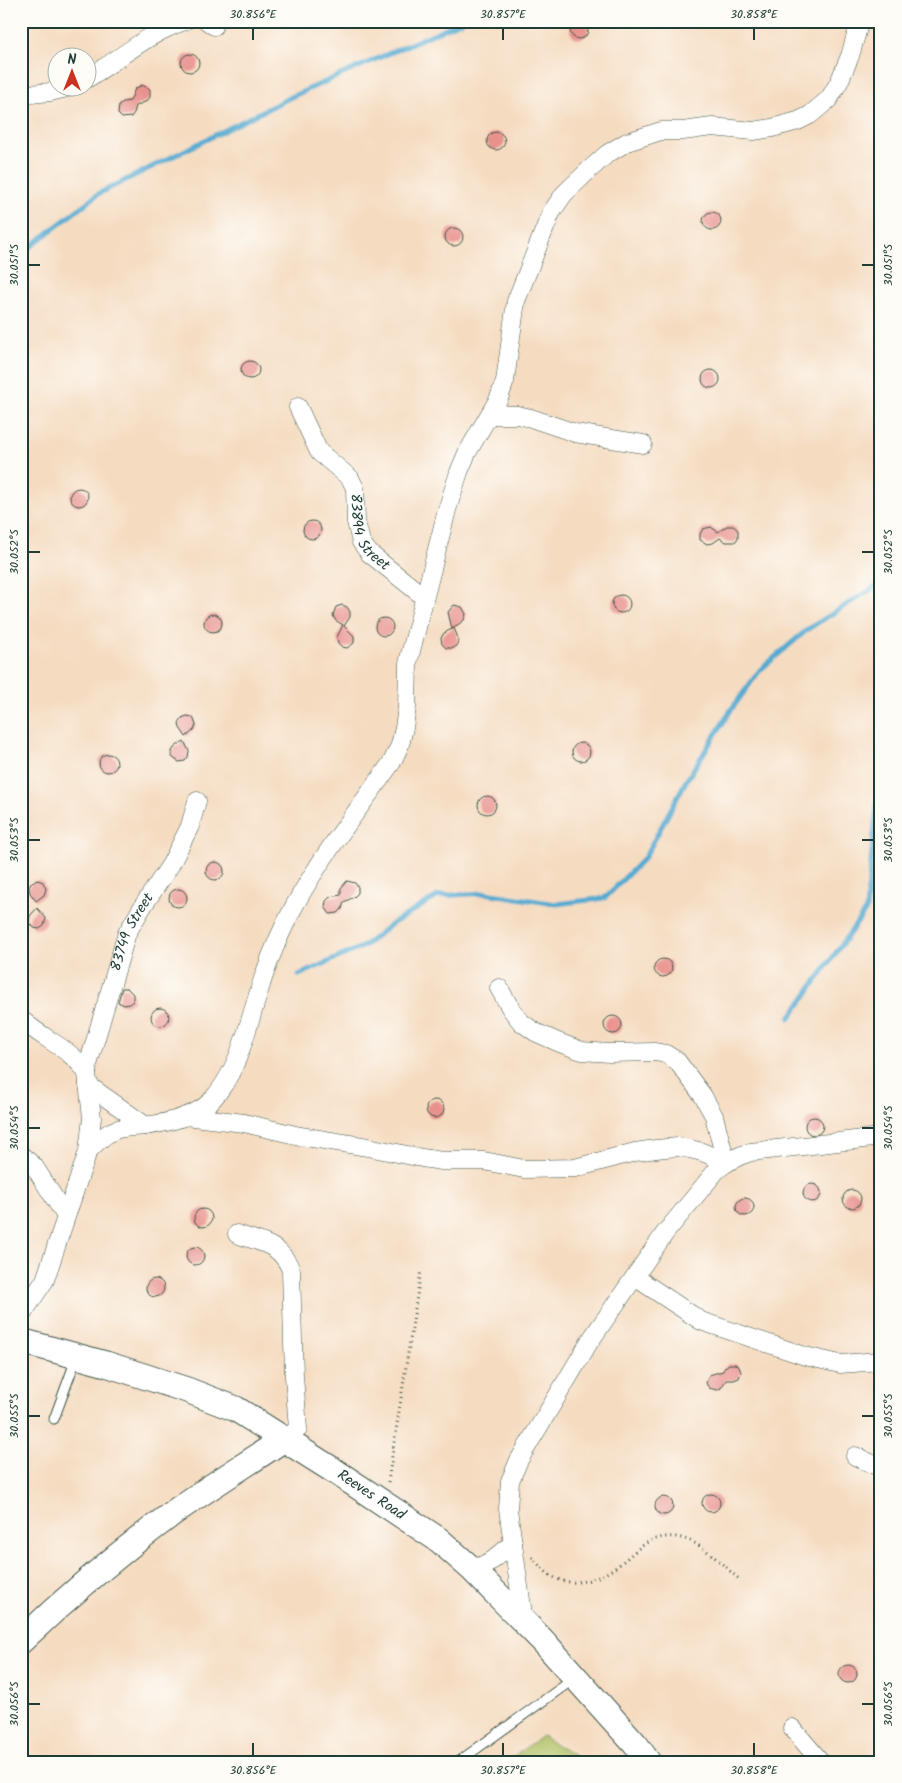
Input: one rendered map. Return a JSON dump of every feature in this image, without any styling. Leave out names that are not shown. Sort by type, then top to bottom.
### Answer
[{"type":"street","points":[[98,71],[157,32],[186,21]]},
{"type":"street","points":[[88,1151],[105,1135],[117,1129],[146,1126],[185,1116],[198,1111],[210,1101],[232,1070],[242,1047],[269,959],[287,919],[319,866],[392,762],[400,745],[407,707],[408,663],[424,597],[459,472],[467,452],[499,398],[505,381],[516,301],[551,213],[564,194],[607,154],[627,142],[661,132],[712,127],[753,131],[798,121],[810,115],[829,99],[850,56],[860,21]]},
{"type":"street","points":[[21,94],[48,92]]},
{"type":"street","name":"83894 Street","points":[[298,407],[320,452],[350,478],[354,488],[356,522],[361,542],[369,553],[424,597]]},
{"type":"street","points":[[490,415],[524,416],[575,433],[643,444]]},
{"type":"street","name":"83749 Street","points":[[21,1316],[45,1280],[65,1215],[88,1151],[92,1118],[88,1079],[89,1058],[127,933],[171,864],[190,826],[197,801]]},
{"type":"street","points":[[499,988],[521,1022],[535,1032],[560,1043],[582,1051],[609,1053],[655,1052],[666,1054],[678,1061],[703,1096],[714,1116],[726,1162]]},
{"type":"street","points":[[21,1019],[71,1054],[80,1063],[88,1079],[146,1126]]},
{"type":"street","points":[[185,1116],[244,1123],[294,1135],[422,1158],[442,1161],[484,1161],[524,1169],[575,1168],[635,1152],[678,1147],[702,1152],[726,1162]]},
{"type":"street","points":[[524,1621],[508,1509],[510,1481],[519,1460],[590,1341],[665,1233],[705,1184],[726,1162],[737,1156],[751,1152],[881,1137]]},
{"type":"street","points":[[21,1156],[34,1166],[65,1215]]},
{"type":"street","points":[[21,1641],[110,1561],[175,1512],[291,1434],[294,1376],[291,1270],[286,1257],[275,1247],[237,1234]]},
{"type":"street","points":[[635,1277],[701,1321],[806,1356],[840,1364],[880,1360]]},
{"type":"street","name":"Reeves Road","points":[[21,1341],[187,1390],[291,1434],[385,1505],[439,1540],[473,1570],[524,1621],[636,1745],[648,1762]]},
{"type":"street","points":[[855,1456],[881,1468]]},
{"type":"street","points":[[473,1570],[493,1560],[513,1543]]},
{"type":"street","points":[[792,1728],[821,1762]]},
{"type":"lane","points":[[54,1419],[77,1356]]},
{"type":"lane","points":[[458,1762],[575,1678]]},
{"type":"path","points":[[385,1505],[421,1270]]},
{"type":"path","points":[[513,1543],[532,1557],[546,1572],[570,1583],[600,1577],[624,1561],[640,1546],[657,1538],[677,1537],[699,1545],[739,1579]]},
{"type":"green space","points":[[542,1736],[581,1760],[583,1762],[506,1762]]},
{"type":"building","points":[[579,21],[585,24],[588,30],[585,36],[579,39],[573,36],[570,30],[573,24]]},
{"type":"building","points":[[190,54],[196,57],[199,63],[196,69],[190,72],[184,69],[181,63],[184,57]]},
{"type":"building","points":[[142,85],[150,89],[150,97],[147,101],[136,106],[131,117],[122,118],[118,114],[119,105],[130,101],[135,89]]},
{"type":"building","points":[[496,132],[502,135],[505,141],[502,147],[496,150],[490,147],[487,141],[490,135]]},
{"type":"building","points":[[712,212],[718,215],[721,221],[718,227],[712,230],[706,227],[703,221],[706,215]]},
{"type":"building","points":[[454,228],[460,231],[463,237],[460,243],[454,246],[448,243],[445,237],[448,231]]},
{"type":"building","points":[[250,361],[256,364],[259,370],[256,376],[250,379],[244,376],[241,370],[244,364]]},
{"type":"building","points":[[711,370],[717,373],[720,379],[717,385],[711,388],[705,385],[702,379],[705,373]]},
{"type":"building","points":[[79,488],[85,491],[88,497],[85,503],[79,506],[73,503],[70,497],[73,491]]},
{"type":"building","points":[[312,521],[318,524],[321,530],[318,536],[312,539],[306,536],[303,530],[306,524]]},
{"type":"building","points":[[727,526],[733,526],[738,530],[738,538],[735,542],[726,542],[720,538],[713,543],[707,544],[700,540],[700,534],[703,529],[711,527],[718,532]]},
{"type":"building","points":[[621,595],[627,598],[630,604],[627,610],[621,613],[615,610],[612,604],[615,598]]},
{"type":"building","points":[[342,605],[347,607],[350,612],[350,617],[344,626],[354,636],[354,643],[347,648],[342,647],[338,643],[337,637],[343,625],[335,620],[333,615],[336,607]]},
{"type":"building","points":[[454,605],[462,607],[466,614],[464,620],[452,629],[448,612]]},
{"type":"building","points":[[213,614],[219,617],[222,623],[219,629],[213,632],[207,629],[204,623],[207,617]]},
{"type":"building","points":[[384,618],[390,621],[393,627],[390,633],[384,636],[378,633],[375,627],[378,621]]},
{"type":"building","points":[[454,628],[458,643],[454,648],[446,648],[442,644],[441,638],[444,633]]},
{"type":"building","points":[[187,716],[193,717],[196,725],[194,730],[186,737],[179,723],[182,718]]},
{"type":"building","points":[[184,741],[189,751],[188,757],[185,761],[179,762],[172,757],[172,751]]},
{"type":"building","points":[[581,743],[587,746],[590,752],[587,758],[581,761],[575,758],[572,752],[575,746]]},
{"type":"building","points":[[108,754],[114,757],[117,763],[114,769],[108,772],[102,769],[99,763],[102,757]]},
{"type":"building","points":[[487,796],[493,799],[496,805],[493,811],[487,814],[481,811],[478,805],[481,799]]},
{"type":"building","points":[[215,862],[221,865],[224,871],[221,877],[215,880],[209,877],[206,871],[209,865]]},
{"type":"building","points":[[38,880],[43,882],[46,889],[44,895],[36,901],[30,893],[29,887],[32,882]]},
{"type":"building","points":[[347,881],[355,883],[358,887],[358,893],[344,902],[342,909],[338,913],[330,914],[325,907],[326,901],[330,897],[341,895],[341,888]]},
{"type":"building","points":[[178,889],[184,892],[187,898],[184,904],[178,907],[172,904],[169,898],[172,892]]},
{"type":"building","points":[[37,908],[46,918],[44,926],[39,929],[34,928],[29,921],[30,916]]},
{"type":"building","points":[[663,959],[669,962],[672,968],[669,974],[663,977],[657,974],[654,968],[657,962]]},
{"type":"building","points":[[122,988],[127,988],[133,994],[133,1001],[129,1004],[124,1005],[118,1002]]},
{"type":"building","points":[[160,1008],[166,1011],[169,1017],[166,1023],[160,1026],[154,1023],[151,1017],[154,1011]]},
{"type":"building","points":[[613,1016],[619,1019],[622,1025],[619,1031],[613,1034],[607,1031],[604,1025],[607,1019]]},
{"type":"building","points":[[435,1100],[441,1103],[444,1109],[441,1115],[435,1118],[429,1115],[426,1109],[429,1103]]},
{"type":"building","points":[[814,1117],[820,1120],[823,1126],[820,1132],[814,1135],[808,1132],[805,1126],[808,1120]]},
{"type":"building","points":[[812,1184],[818,1187],[821,1193],[818,1199],[812,1202],[806,1199],[803,1193],[806,1187]]},
{"type":"building","points":[[852,1190],[858,1193],[861,1199],[858,1205],[852,1208],[846,1205],[843,1199],[846,1193]]},
{"type":"building","points":[[745,1198],[751,1201],[754,1207],[751,1213],[745,1216],[739,1213],[736,1207],[739,1201]]},
{"type":"building","points":[[203,1209],[209,1212],[212,1218],[209,1224],[203,1227],[197,1224],[194,1218],[197,1212]]},
{"type":"building","points":[[195,1247],[201,1250],[204,1256],[201,1262],[195,1265],[189,1262],[186,1256],[189,1250]]},
{"type":"building","points":[[155,1279],[161,1282],[164,1288],[161,1294],[155,1297],[149,1294],[146,1288],[149,1282]]},
{"type":"building","points":[[729,1364],[735,1364],[739,1367],[741,1372],[739,1378],[726,1380],[721,1388],[717,1390],[709,1388],[706,1383],[709,1375],[723,1371]]},
{"type":"building","points":[[711,1494],[717,1497],[720,1503],[717,1509],[711,1512],[705,1509],[702,1503],[705,1497]]},
{"type":"building","points":[[664,1497],[670,1500],[673,1506],[670,1512],[664,1515],[658,1512],[655,1506],[658,1500]]},
{"type":"building","points":[[848,1665],[854,1668],[857,1674],[854,1680],[848,1683],[842,1680],[839,1674],[842,1668]]},
{"type":"waterway","points":[[21,254],[98,194],[291,97],[462,21]]},
{"type":"waterway","points":[[299,975],[364,946],[393,923],[438,896],[485,893],[556,904],[605,898],[645,857],[686,781],[731,710],[760,670],[808,629],[881,583]]},
{"type":"waterway","points":[[790,1018],[866,910],[881,767]]}]
